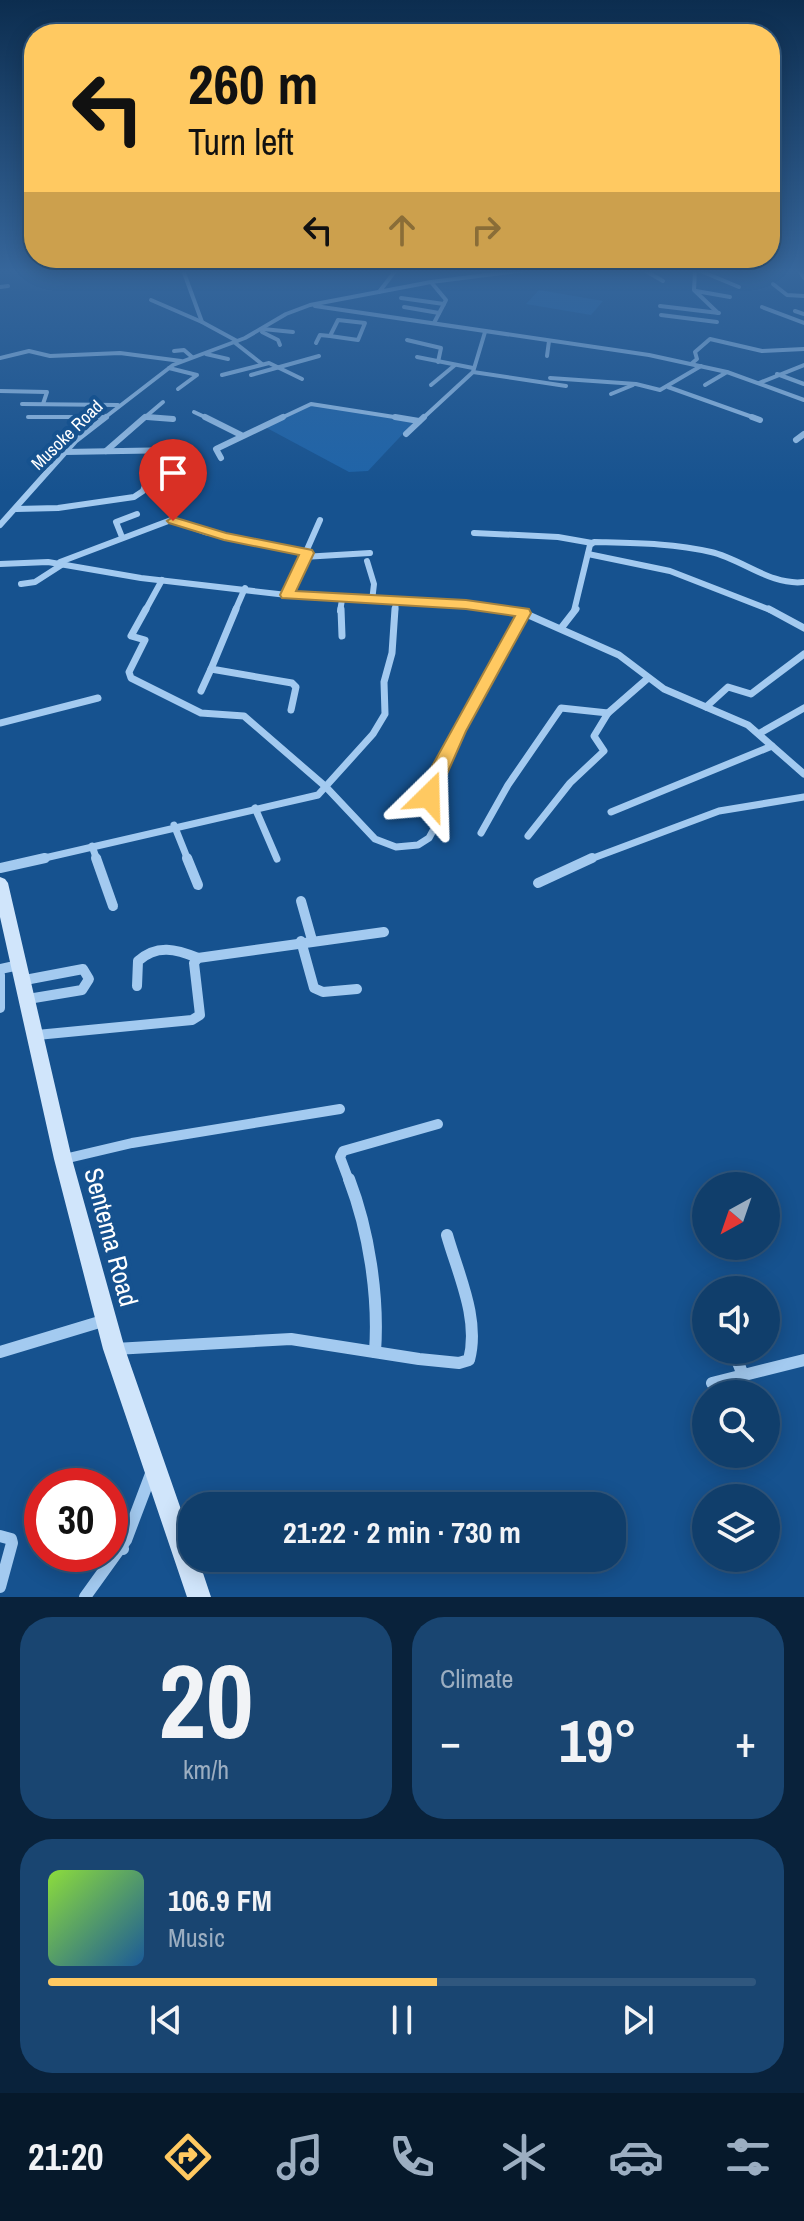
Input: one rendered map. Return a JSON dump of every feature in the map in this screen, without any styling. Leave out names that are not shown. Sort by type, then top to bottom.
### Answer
[{"type":"main road","name":"Sentema Road","points":[[0,883],[25,981],[63,1159],[114,1349],[153,1470],[178,1527]]},
{"type":"main road","name":"Sentema Road","points":[[193,1572],[199,1597]]},
{"type":"street","name":"Musoke Road","points":[[0,525],[64,453],[119,405],[168,368],[228,345]]},
{"type":"street","points":[[239,345],[262,364]]},
{"type":"street","points":[[426,345],[441,348],[438,362]]},
{"type":"street","points":[[406,434],[473,370],[481,345]]},
{"type":"street","points":[[547,356],[549,345]]},
{"type":"street","points":[[571,345],[727,372],[804,400]]},
{"type":"street","points":[[691,364],[697,359],[695,352],[700,345]]},
{"type":"street","points":[[736,345],[772,352],[804,349]]},
{"type":"street","points":[[203,353],[230,356],[243,349]]},
{"type":"street","points":[[174,351],[184,350],[192,357]]},
{"type":"street","points":[[0,358],[32,351],[50,356],[120,353],[182,361]]},
{"type":"street","points":[[251,375],[319,356]]},
{"type":"street","points":[[417,357],[566,386]]},
{"type":"street","points":[[222,375],[262,364],[278,367],[302,379]]},
{"type":"street","points":[[431,385],[455,365]]},
{"type":"street","points":[[759,383],[804,365]]},
{"type":"street","points":[[550,378],[636,384],[655,389],[668,387],[701,366]]},
{"type":"street","points":[[168,368],[197,375],[178,389]]},
{"type":"street","points":[[705,385],[727,372]]},
{"type":"street","points":[[776,374],[804,384]]},
{"type":"street","points":[[43,404],[54,383]]},
{"type":"street","points":[[611,394],[636,384]]},
{"type":"street","points":[[668,387],[760,420]]},
{"type":"street","points":[[0,391],[47,392]]},
{"type":"street","points":[[105,451],[163,402]]},
{"type":"street","points":[[22,404],[119,405]]},
{"type":"street","points":[[221,458],[216,449],[311,404],[419,421]]},
{"type":"street","points":[[194,412],[241,435]]},
{"type":"street","points":[[28,417],[104,417]]},
{"type":"street","points":[[145,417],[173,419]]},
{"type":"street","points":[[796,440],[804,434]]},
{"type":"street","points":[[64,453],[180,450]]},
{"type":"street","points":[[16,509],[58,508],[134,497],[143,491],[147,480]]},
{"type":"street","points":[[122,537],[116,522],[137,514]]},
{"type":"street","points":[[21,584],[35,582],[60,563],[171,520],[214,534],[304,555],[369,557],[374,584],[372,601]]},
{"type":"street","points":[[287,595],[320,520]]},
{"type":"street","points":[[474,533],[558,537],[592,543],[693,547],[733,558],[791,583],[804,582]]},
{"type":"street","points":[[562,627],[578,606],[592,543]]},
{"type":"street","points":[[588,554],[646,564],[689,578],[761,606],[804,628]]},
{"type":"street","points":[[0,564],[60,563],[162,580],[287,595],[524,613],[562,627],[625,658],[647,679],[760,733],[804,774]]},
{"type":"street","points":[[162,580],[131,636],[145,640],[129,675],[196,712],[244,716],[326,787],[360,827],[385,844],[418,845],[429,838],[436,819],[429,788],[524,613]]},
{"type":"street","points":[[201,691],[245,588]]},
{"type":"street","points":[[342,600],[339,622],[342,636]]},
{"type":"street","points":[[0,868],[174,825],[308,799],[326,787],[373,734],[385,714],[384,682],[392,653],[396,601]]},
{"type":"street","points":[[706,707],[728,687],[751,694],[804,654]]},
{"type":"street","points":[[211,669],[292,683],[296,687],[291,710]]},
{"type":"street","points":[[528,836],[570,783],[604,751],[594,736],[608,713],[647,679]]},
{"type":"street","points":[[0,723],[98,698]]},
{"type":"street","points":[[481,833],[499,794],[522,768],[561,708],[608,713]]},
{"type":"street","points":[[760,733],[804,708]]},
{"type":"street","points":[[611,812],[772,746]]},
{"type":"street","points":[[538,883],[600,854],[719,811],[748,809],[804,797]]},
{"type":"street","points":[[255,808],[277,859]]},
{"type":"street","points":[[174,825],[198,885]]},
{"type":"street","points":[[92,846],[113,906]]},
{"type":"street","points":[[301,901],[314,988],[323,992],[357,989]]},
{"type":"street","points":[[137,986],[138,961],[149,951],[181,948],[198,958],[306,940],[384,932]]},
{"type":"street","points":[[37,1035],[192,1020],[200,1015],[194,963],[198,958]]},
{"type":"street","points":[[0,969],[25,981],[82,990],[89,979],[83,969],[73,969],[25,981]]},
{"type":"street","points":[[0,975],[0,1008]]},
{"type":"street","points":[[63,1159],[132,1143],[340,1109]]},
{"type":"street","points":[[375,1352],[377,1321],[359,1206],[340,1157],[343,1151],[350,1148],[438,1124]]},
{"type":"street","points":[[114,1349],[291,1339],[459,1363],[469,1360],[474,1351],[472,1331],[447,1235]]},
{"type":"street","points":[[0,1352],[106,1320]]},
{"type":"street","points":[[724,1380],[804,1360]]},
{"type":"street","points":[[739,1364],[743,1375]]},
{"type":"street","points":[[128,1533],[139,1519],[153,1470]]},
{"type":"street","points":[[0,1536],[11,1539],[12,1543],[0,1587]]},
{"type":"street","points":[[85,1597],[101,1572]]},
{"type":"shaded area","points":[[312,405],[414,422],[368,471],[349,472],[265,427]]},
{"type":"route","points":[[173,521],[224,536],[307,553],[302,557],[287,595],[466,605],[524,613],[505,652],[458,731],[429,788],[429,796]]}]
